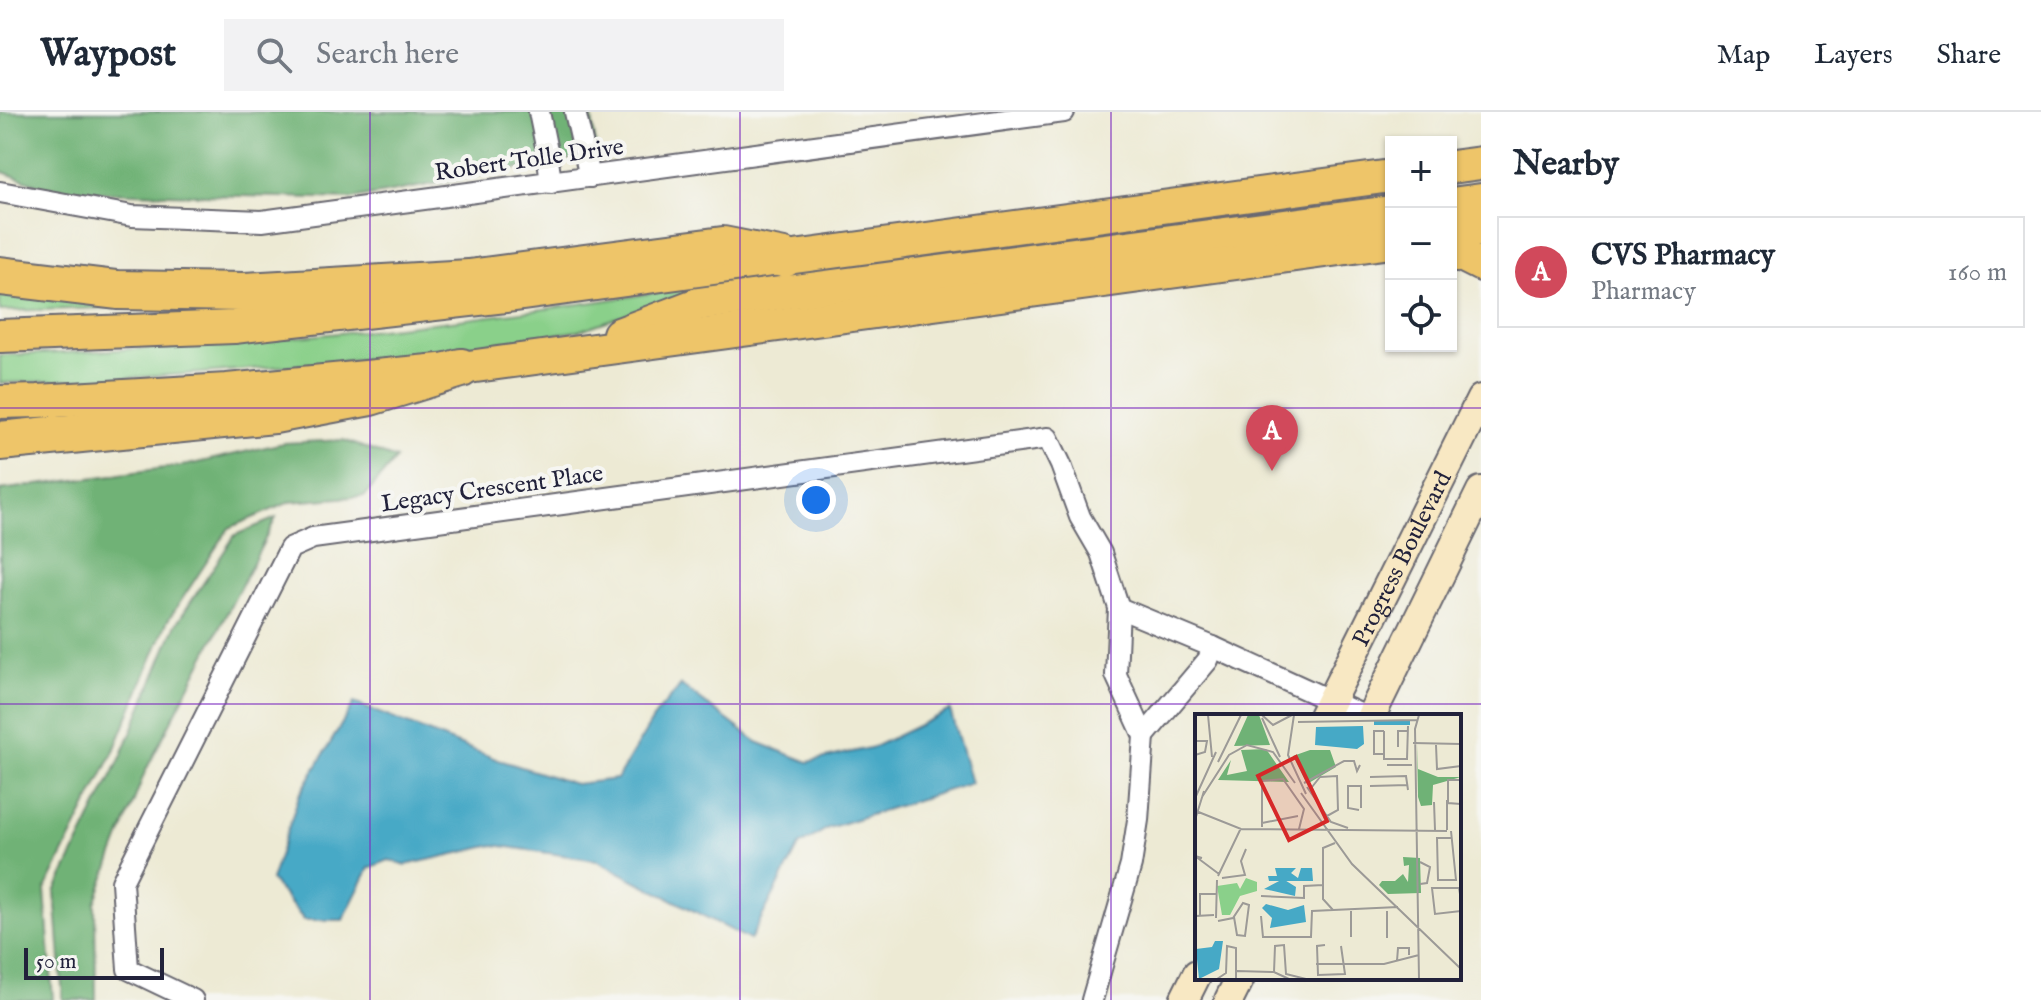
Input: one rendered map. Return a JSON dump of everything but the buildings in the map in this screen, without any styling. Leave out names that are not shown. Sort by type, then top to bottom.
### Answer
[{"type":"highway","points":[[0,276],[117,290],[245,292],[469,279],[723,246],[784,258]]},
{"type":"highway","points":[[0,441],[274,414],[370,396],[461,368]]},
{"type":"main road","points":[[1457,166],[1481,163]]},
{"type":"main road","points":[[0,336],[234,327],[514,295],[1385,177]]},
{"type":"main road","points":[[1457,203],[1481,200]]},
{"type":"main road","points":[[567,354],[698,304],[1385,213]]},
{"type":"main road","points":[[1457,233],[1481,229]]},
{"type":"main road","points":[[0,402],[227,390],[461,368],[1385,243]]},
{"type":"main road","points":[[1457,255],[1481,265]]},
{"type":"main road","points":[[919,305],[997,316],[1385,263]]},
{"type":"main road","name":"Progress Boulevard","points":[[1326,708],[1481,399]]},
{"type":"main road","name":"Progress Boulevard","points":[[1372,714],[1481,491]]},
{"type":"main road","points":[[1184,1000],[1195,978]]},
{"type":"main road","points":[[1200,1000],[1206,980]]},
{"type":"main road","points":[[1229,1000],[1239,980]]},
{"type":"street","points":[[539,112],[551,183]]},
{"type":"street","points":[[575,112],[590,177]]},
{"type":"street","name":"Robert Tolle Drive","points":[[0,192],[132,216],[262,221],[1064,112]]},
{"type":"street","name":"Legacy Crescent Place","points":[[193,1000],[128,969],[122,882],[290,548],[313,538],[1048,438],[1080,517],[1101,553],[1119,608],[1116,675],[1144,736],[1138,820],[1131,865],[1092,1000]]},
{"type":"street","points":[[1119,608],[1213,647],[1326,708],[1354,714]]},
{"type":"street","points":[[1144,736],[1208,660],[1213,647]]},
{"type":"green space","points":[[0,112],[591,112],[597,154],[353,199],[55,191],[0,171]]},
{"type":"green space","points":[[0,282],[146,307],[0,311]]},
{"type":"green space","points":[[696,286],[698,290],[578,331],[474,346],[394,357],[202,373],[0,383],[0,355],[141,349],[343,333],[461,320]]},
{"type":"green space","points":[[343,440],[396,459],[365,496],[290,502],[229,528],[167,622],[113,753],[45,890],[53,1000],[0,1000],[0,490],[188,465],[283,443]]},
{"type":"green space","points":[[276,518],[145,772],[95,903],[96,1000],[63,1000],[55,892],[121,757],[175,626],[235,535]]},
{"type":"water","points":[[681,685],[757,742],[808,762],[874,747],[950,710],[971,783],[828,828],[799,846],[750,940],[596,860],[494,845],[406,865],[389,860],[369,868],[343,920],[304,920],[271,880],[299,796],[354,703],[496,759],[575,784],[617,779],[656,714]]},
{"type":"place","name":"CVS Pharmacy","points":[[1272,471]]}]
